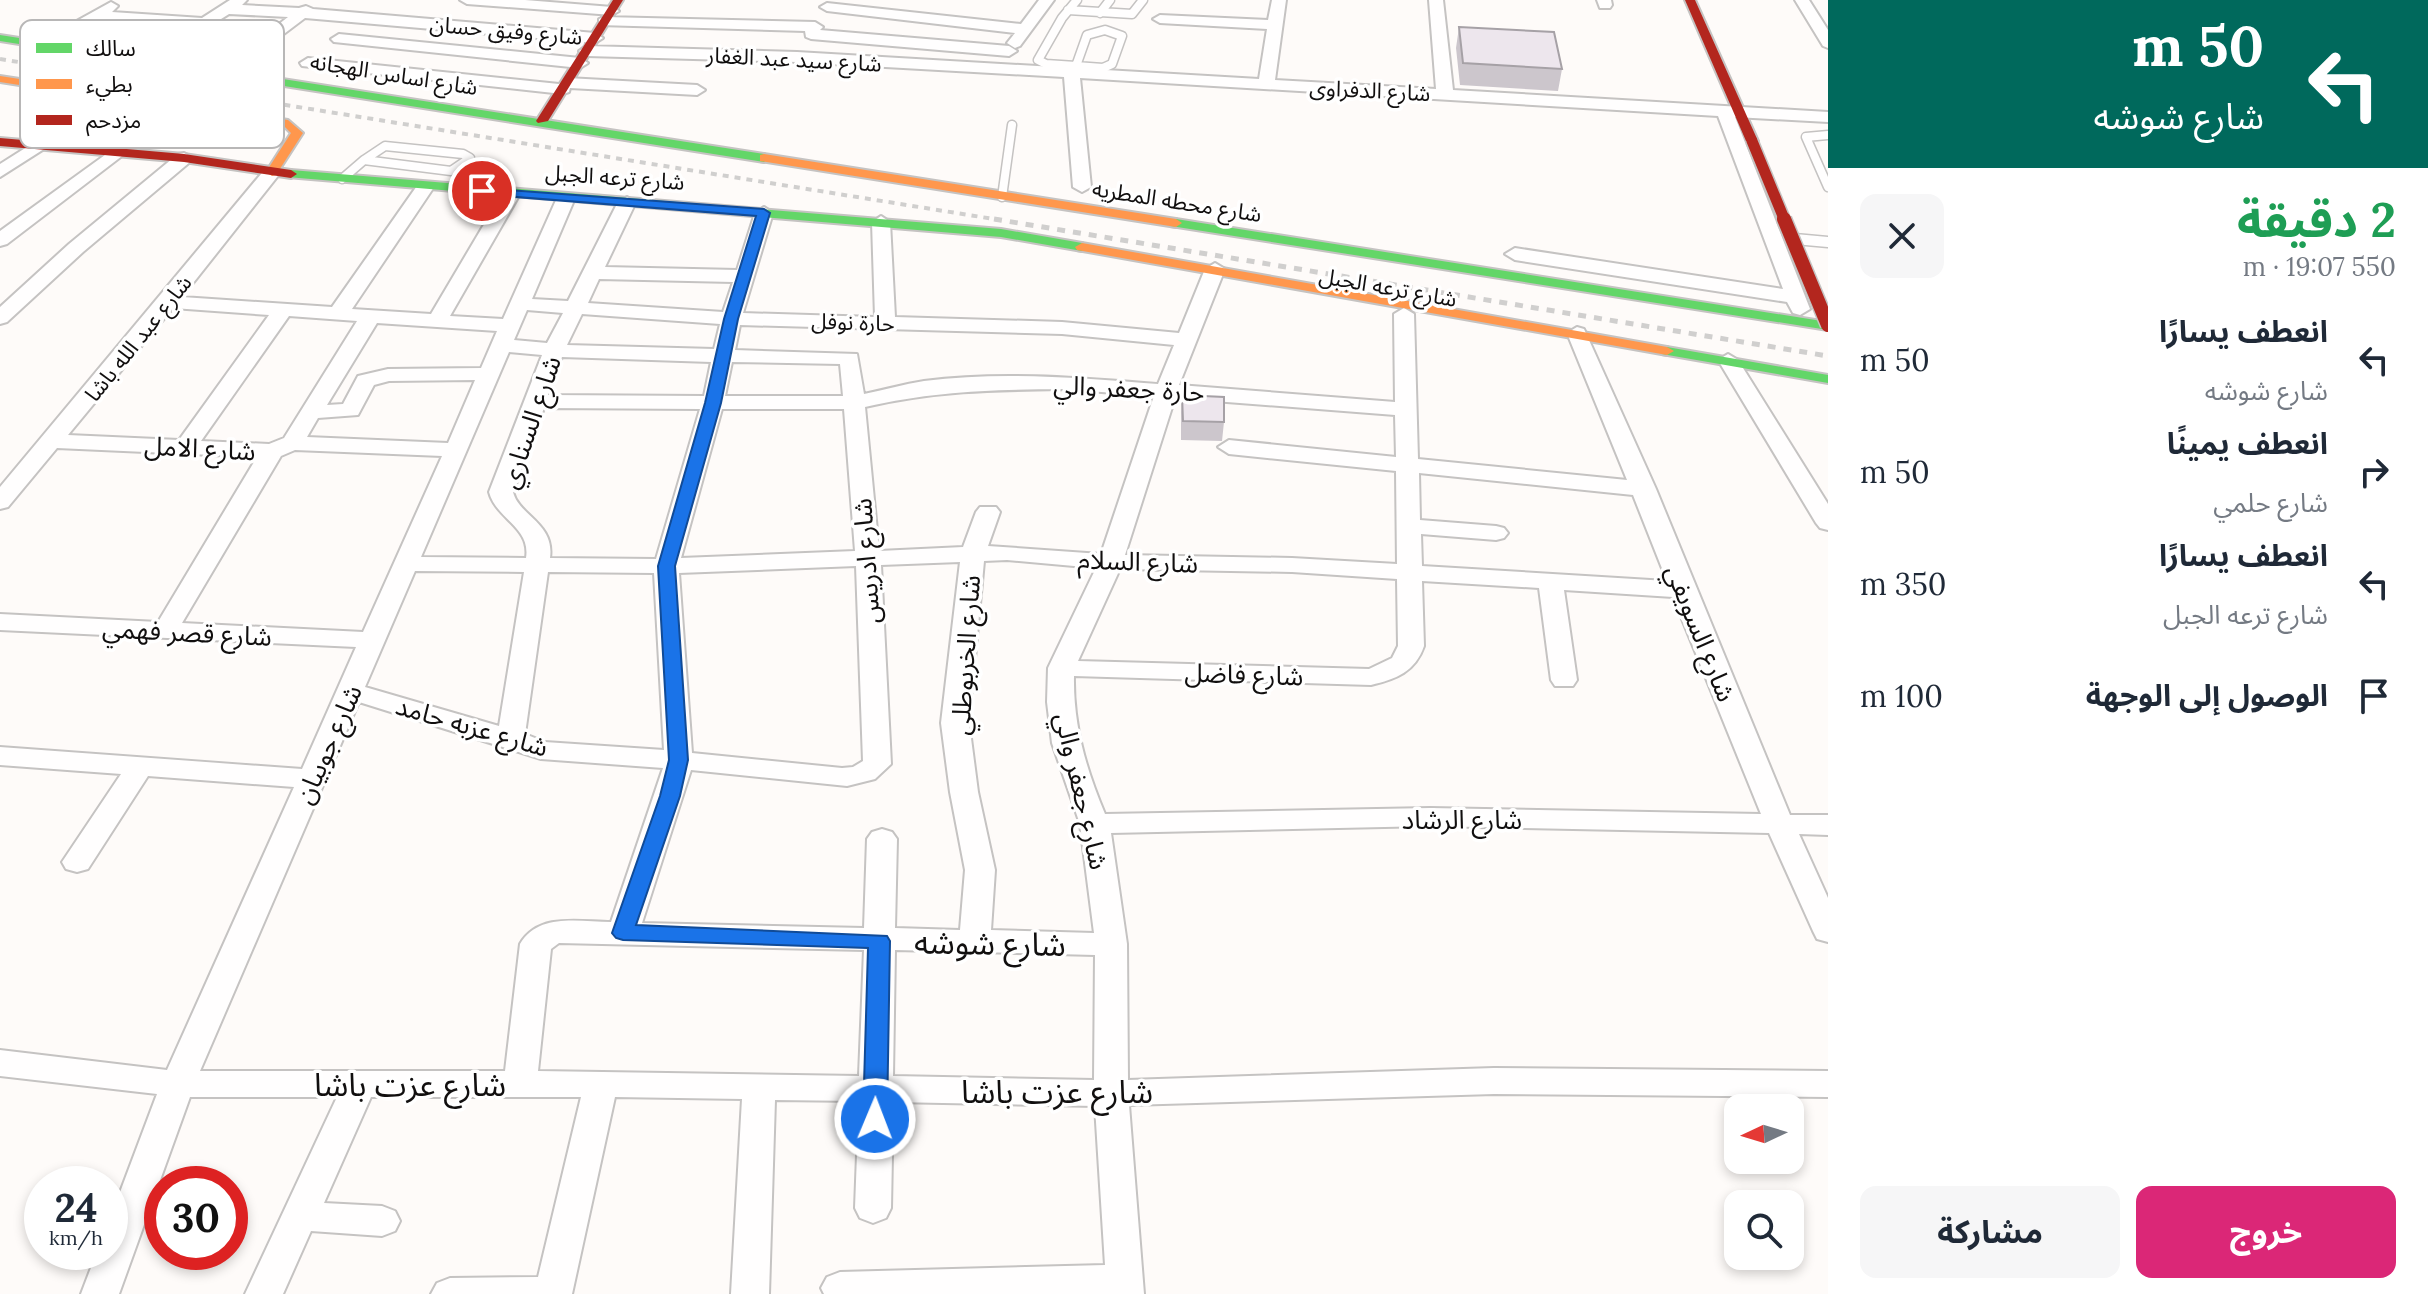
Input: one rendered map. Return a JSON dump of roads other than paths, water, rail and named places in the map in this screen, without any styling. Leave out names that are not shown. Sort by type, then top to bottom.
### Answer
[{"type":"street","points":[[88,20],[121,0]]},
{"type":"street","points":[[284,27],[319,0]]},
{"type":"street","points":[[467,0],[480,0],[599,31]]},
{"type":"street","points":[[405,100],[480,0]]},
{"type":"street","points":[[1001,71],[1009,51],[1047,0]]},
{"type":"street","points":[[1266,86],[1279,0]]},
{"type":"street","points":[[1436,0],[1445,94]]},
{"type":"street","points":[[1690,0],[1732,111],[1772,238],[1804,323]]},
{"type":"street","points":[[1802,0],[1828,43]]},
{"type":"street","points":[[207,20],[234,2]]},
{"type":"street","name":"شارع وفيق حسان","points":[[234,2],[300,14],[599,31]]},
{"type":"street","points":[[797,57],[830,3],[1024,29]]},
{"type":"street","points":[[97,15],[163,20]]},
{"type":"street","points":[[1160,19],[1275,25]]},
{"type":"street","points":[[339,39],[442,49],[685,24],[813,31],[1009,51]]},
{"type":"street","points":[[671,54],[685,24]]},
{"type":"street","points":[[734,55],[749,26]]},
{"type":"street","points":[[542,121],[599,31]]},
{"type":"street","name":"شارع سيد عبد الغفار","points":[[599,31],[671,54],[797,57],[1001,71]]},
{"type":"street","name":"شارع اساس الهجانه","points":[[0,38],[20,41]]},
{"type":"street","points":[[308,63],[565,86],[697,90]]},
{"type":"street","points":[[0,69],[20,72]]},
{"type":"street","name":"شارع الدفراوى","points":[[1001,71],[1074,71],[1266,86],[1828,117]]},
{"type":"street","points":[[1074,71],[1082,187]]},
{"type":"street","points":[[0,79],[20,82]]},
{"type":"street","name":"شارع اساس الهجانه","points":[[284,81],[542,121]]},
{"type":"street","points":[[1732,111],[1752,141],[1828,326]]},
{"type":"street","name":"شارع محطه المطريه","points":[[542,121],[1002,197],[1828,326]]},
{"type":"street","points":[[272,172],[295,138],[294,128],[284,123]]},
{"type":"street","name":"شارع ترعه الجبل","points":[[0,142],[20,144]]},
{"type":"street","points":[[0,172],[34,148]]},
{"type":"street","name":"شارع ترعه الجبل","points":[[71,148],[184,158],[272,172],[425,187],[1001,233],[1404,314],[1579,339]]},
{"type":"street","points":[[0,240],[116,152]]},
{"type":"street","points":[[0,318],[76,248],[184,158]]},
{"type":"street","name":"شارع عبد الله باشا","points":[[0,502],[168,302],[272,172]]},
{"type":"street","points":[[338,314],[425,187]]},
{"type":"street","points":[[437,321],[511,194]]},
{"type":"street","name":"شارع جوبيان","points":[[100,1294],[178,1084],[566,198]]},
{"type":"street","name":"شارع السناري","points":[[511,738],[540,546],[526,522],[504,504],[501,492],[554,351],[627,202]]},
{"type":"street","points":[[623,933],[670,796],[679,760],[666,566],[713,403],[731,319],[764,213]]},
{"type":"street","points":[[881,222],[885,322]]},
{"type":"street","points":[[1515,254],[1796,297]]},
{"type":"street","points":[[592,273],[744,276]]},
{"type":"street","name":"شارع ترعه الجبل","points":[[1212,275],[1732,366],[1828,379]]},
{"type":"street","name":"شارع جعفر والي","points":[[1124,1287],[1111,1093],[1111,944],[1095,824],[1066,743],[1060,702],[1061,668],[1082,617],[1111,562],[1167,389],[1212,275]]},
{"type":"street","points":[[168,302],[511,325],[554,351],[643,355],[725,353]]},
{"type":"street","name":"حارة نوفل","points":[[511,325],[575,308],[731,319],[1062,328],[1186,340]]},
{"type":"street","points":[[185,448],[283,310]]},
{"type":"street","points":[[1404,314],[1409,572]]},
{"type":"street","name":"شارع الامل","points":[[53,441],[185,448],[282,447],[312,412],[370,317]]},
{"type":"street","name":"شارع السويفي","points":[[1579,339],[1644,489],[1777,824],[1828,931]]},
{"type":"street","name":"شارع ادريس","points":[[725,353],[850,358],[868,560],[877,764]]},
{"type":"street","points":[[1732,366],[1828,523]]},
{"type":"street","name":"شارع ترعه الجبل","points":[[1732,366],[1828,390]]},
{"type":"street","points":[[312,412],[350,410],[366,381],[388,375],[489,374]]},
{"type":"street","name":"حارة جعفر والي","points":[[537,401],[854,403],[922,388],[962,384],[1062,383],[1406,409]]},
{"type":"street","points":[[165,631],[282,447],[456,450]]},
{"type":"street","points":[[1229,447],[1644,489]]},
{"type":"street","name":"شارع الخربوطلي","points":[[974,943],[980,870],[964,792],[955,723],[973,553],[988,512]]},
{"type":"street","points":[[1409,526],[1496,533]]},
{"type":"street","name":"شارع السلام","points":[[407,564],[666,566],[868,560],[973,553],[1111,562],[1292,565],[1684,590]]},
{"type":"street","name":"شارع فاضل","points":[[1061,668],[1371,677],[1393,671],[1407,660],[1411,646],[1409,572]]},
{"type":"street","points":[[1550,581],[1564,680]]},
{"type":"street","name":"شارع قصر فهمي","points":[[0,622],[373,640]]},
{"type":"street","name":"شارع عزبه حامد","points":[[351,691],[511,738],[541,750],[842,777],[857,777],[877,764]]},
{"type":"street","points":[[0,756],[312,779]]},
{"type":"street","points":[[77,862],[140,766]]},
{"type":"street","name":"شارع الرشاد","points":[[1095,824],[1430,817],[1828,825]]},
{"type":"street","points":[[873,1208],[882,839]]},
{"type":"street","name":"شارع شوشه","points":[[520,1085],[536,944],[552,932],[1111,944]]},
{"type":"street","name":"شارع عزت باشا","points":[[0,1063],[178,1084],[601,1084],[1111,1093],[1494,1081],[1828,1084]]},
{"type":"street","points":[[264,1294],[360,1084]]},
{"type":"street","points":[[450,1294],[553,1293],[601,1084]]},
{"type":"street","points":[[750,1294],[759,1088]]},
{"type":"street","points":[[300,1216],[382,1221]]},
{"type":"street","points":[[840,1288],[1124,1287]]},
{"type":"lane","points":[[1074,71],[1089,33],[1105,30],[1122,36],[1111,66],[1074,71],[1038,60],[1077,0]]},
{"type":"lane","points":[[1100,13],[1110,0]]},
{"type":"lane","points":[[1068,10],[1132,14],[1143,0]]},
{"type":"lane","points":[[1002,197],[1012,125]]},
{"type":"lane","points":[[1828,135],[1811,134],[1806,137],[1828,187]]},
{"type":"lane","points":[[342,179],[364,160],[378,149],[393,146],[463,154],[470,158],[451,171],[364,160]]},
{"type":"lane","points":[[1772,238],[1828,242]]},
{"type":"railway","points":[[0,59],[20,62]]},
{"type":"railway","points":[[284,105],[1006,221]]},
{"type":"railway","points":[[994,219],[1828,356]]}]
